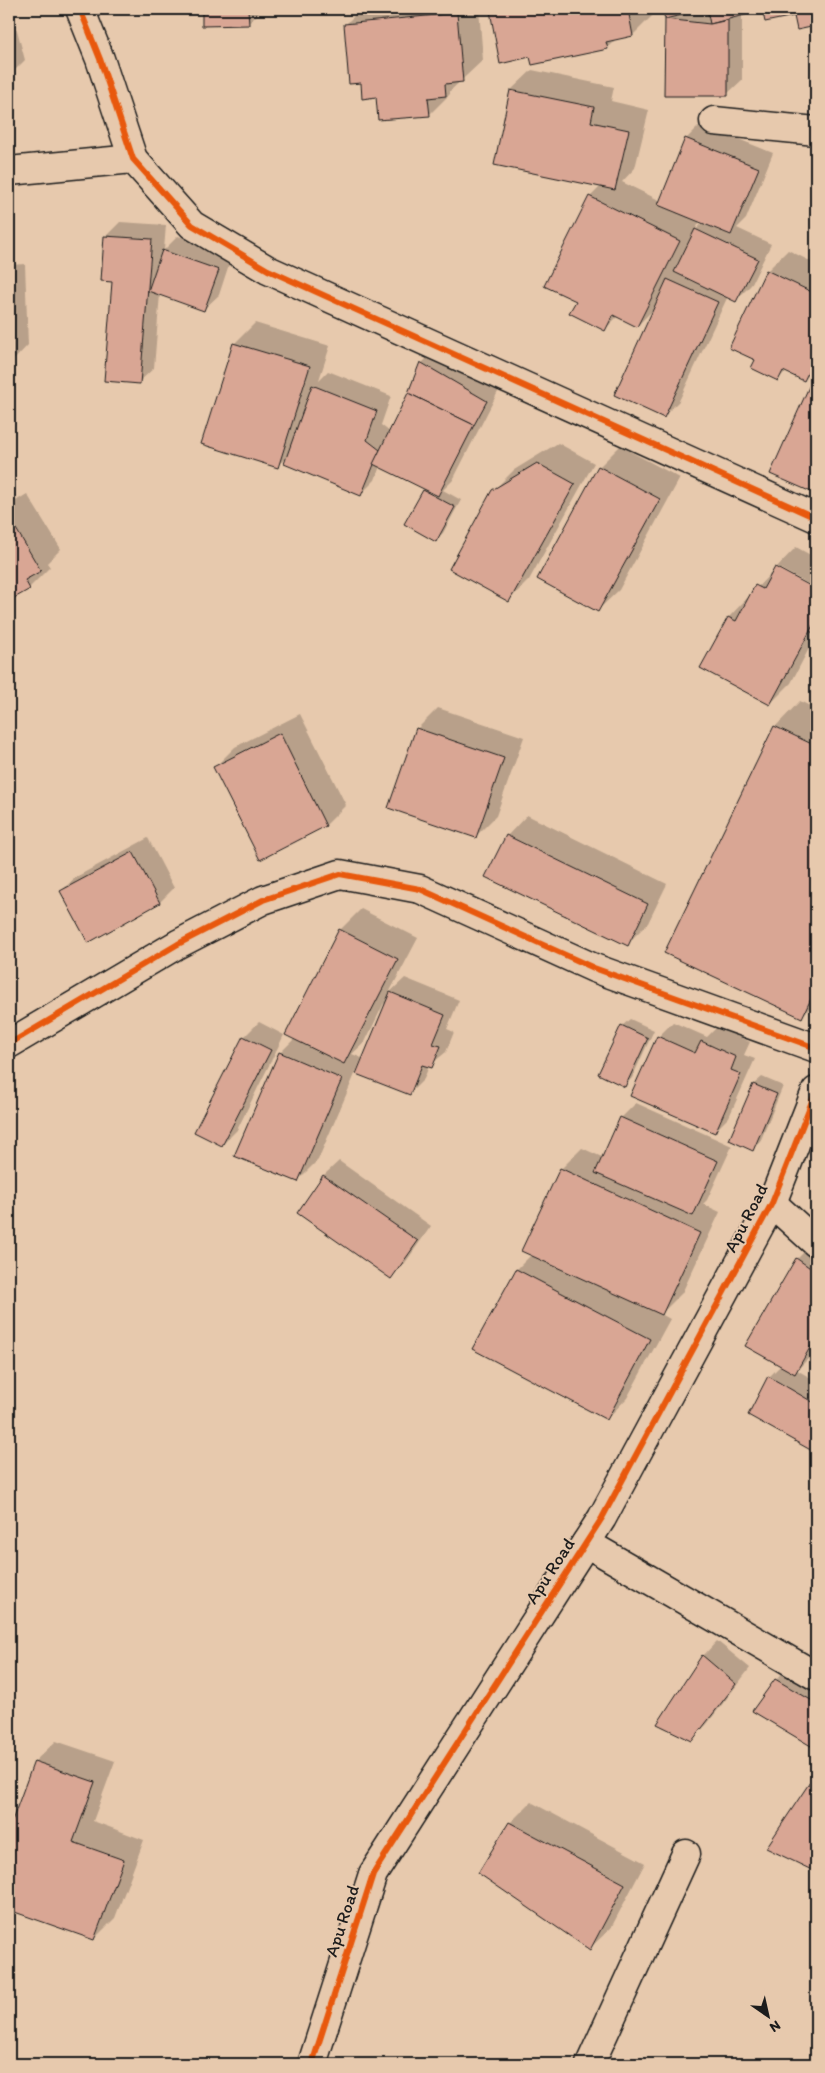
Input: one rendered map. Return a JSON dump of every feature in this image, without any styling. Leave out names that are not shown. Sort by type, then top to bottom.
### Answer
[{"type":"street","points":[[80,9],[100,59],[133,159],[192,225],[268,270],[816,518]]},
{"type":"street","points":[[714,121],[816,131]]},
{"type":"street","points":[[9,171],[133,159]]},
{"type":"street","points":[[9,1044],[178,944],[263,900],[340,874],[420,889],[594,968],[816,1048]]},
{"type":"street","name":"Apu Road","points":[[312,2064],[373,1874],[602,1518],[772,1203],[816,1091]]},
{"type":"street","points":[[772,1203],[816,1243]]},
{"type":"street","points":[[586,1543],[816,1676]]},
{"type":"street","points":[[590,2064],[686,1854]]},
{"type":"building","points":[[202,9],[248,9],[249,25],[202,26]]},
{"type":"building","points":[[502,9],[628,9],[633,36],[606,42],[608,49],[532,65],[530,57],[500,64],[490,11]]},
{"type":"building","points":[[662,9],[706,9],[665,19]]},
{"type":"building","points":[[707,9],[747,9],[748,14],[710,24]]},
{"type":"building","points":[[762,9],[816,9],[816,26],[797,30],[794,16],[765,22]]},
{"type":"building","points":[[457,13],[463,82],[445,84],[446,96],[428,98],[430,116],[378,120],[376,97],[362,99],[361,83],[349,84],[344,24]]},
{"type":"building","points":[[665,19],[710,24],[728,20],[728,96],[664,96]]},
{"type":"building","points":[[510,90],[594,107],[591,122],[629,130],[615,190],[494,165]]},
{"type":"building","points":[[685,138],[759,168],[731,235],[658,205]]},
{"type":"building","points":[[589,196],[680,241],[637,327],[613,315],[605,331],[569,313],[576,301],[544,286]]},
{"type":"building","points":[[695,229],[758,259],[736,302],[674,272]]},
{"type":"building","points":[[104,236],[152,239],[140,384],[104,381],[112,282],[101,281]]},
{"type":"building","points":[[162,250],[219,270],[204,311],[148,291]]},
{"type":"building","points":[[766,270],[816,294],[816,356],[804,381],[783,371],[778,381],[751,368],[755,360],[729,348]]},
{"type":"building","points":[[667,279],[718,302],[664,418],[614,395]]},
{"type":"building","points":[[233,343],[310,366],[278,468],[201,444]]},
{"type":"building","points":[[420,362],[487,401],[474,425],[408,393]]},
{"type":"building","points":[[816,371],[816,494],[770,474]]},
{"type":"building","points":[[312,385],[377,411],[367,440],[380,450],[361,496],[284,464]]},
{"type":"building","points":[[408,393],[474,425],[438,496],[373,464]]},
{"type":"building","points":[[537,463],[575,484],[509,602],[449,569],[492,490]]},
{"type":"building","points":[[598,466],[660,499],[598,612],[537,579]]},
{"type":"building","points":[[423,490],[455,507],[436,542],[404,524]]},
{"type":"building","points":[[9,517],[41,571],[25,580],[30,589],[9,601]]},
{"type":"building","points":[[775,567],[816,589],[816,620],[770,705],[700,668],[728,617],[736,621],[755,585],[763,589]]},
{"type":"building","points":[[816,620],[816,635],[810,631]]},
{"type":"building","points":[[774,726],[816,746],[816,988],[802,1018],[664,953]]},
{"type":"building","points":[[416,728],[504,758],[476,838],[388,808]]},
{"type":"building","points":[[280,733],[326,826],[260,860],[213,767]]},
{"type":"building","points":[[506,835],[648,904],[628,946],[485,877]]},
{"type":"building","points":[[133,852],[160,903],[88,943],[60,891]]},
{"type":"building","points":[[339,929],[398,959],[344,1064],[285,1035]]},
{"type":"building","points":[[390,992],[445,1015],[433,1044],[441,1046],[432,1068],[422,1065],[410,1095],[356,1074]]},
{"type":"building","points":[[621,1025],[648,1038],[625,1087],[598,1074]]},
{"type":"building","points":[[243,1036],[271,1050],[222,1146],[194,1132]]},
{"type":"building","points":[[657,1036],[695,1053],[701,1041],[736,1057],[731,1070],[741,1074],[715,1133],[630,1096]]},
{"type":"building","points":[[279,1052],[342,1079],[298,1182],[234,1156]]},
{"type":"building","points":[[753,1084],[777,1094],[753,1151],[729,1140]]},
{"type":"building","points":[[620,1117],[718,1161],[693,1216],[595,1173]]},
{"type":"building","points":[[560,1168],[700,1233],[662,1315],[521,1251]]},
{"type":"building","points":[[323,1175],[418,1241],[391,1279],[297,1213]]},
{"type":"building","points":[[796,1258],[816,1272],[816,1337],[795,1374],[745,1346]]},
{"type":"building","points":[[516,1269],[650,1339],[607,1420],[472,1349]]},
{"type":"building","points":[[768,1376],[816,1404],[816,1453],[748,1415]]},
{"type":"building","points":[[702,1655],[736,1684],[692,1741],[657,1724]]},
{"type":"building","points":[[775,1679],[816,1703],[816,1749],[752,1711]]},
{"type":"building","points":[[34,1761],[95,1782],[73,1842],[124,1860],[94,1940],[9,1910],[9,1829]]},
{"type":"building","points":[[816,1773],[816,1872],[766,1848]]},
{"type":"building","points":[[509,1822],[625,1884],[590,1950],[478,1873]]},
{"type":"cycle path","points":[[80,9],[100,59],[133,159],[192,225],[268,270],[816,518]]},
{"type":"cycle path","points":[[9,1044],[178,944],[263,900],[340,874],[420,889],[594,968],[816,1048]]},
{"type":"cycle path","points":[[312,2064],[373,1874],[602,1518],[772,1203],[816,1091]]}]
